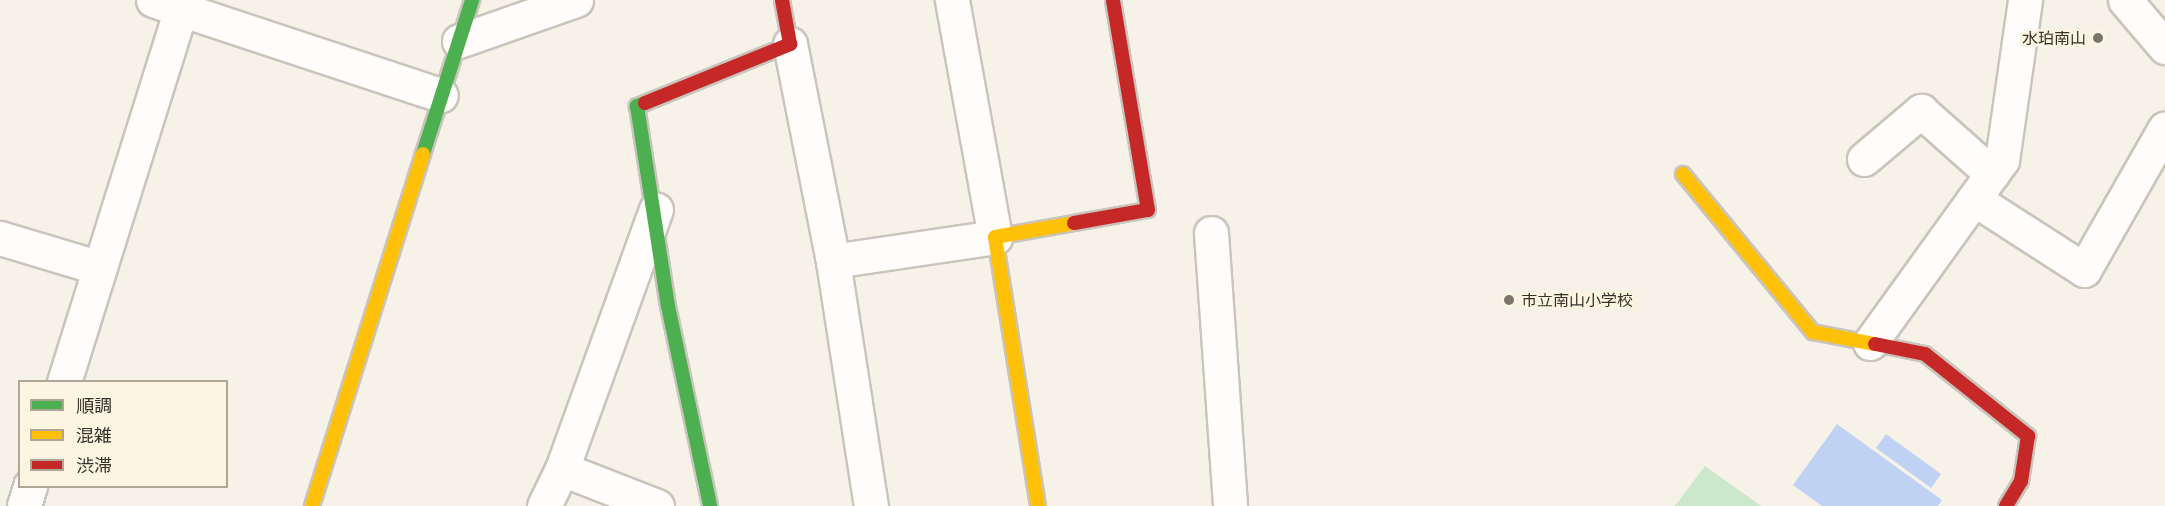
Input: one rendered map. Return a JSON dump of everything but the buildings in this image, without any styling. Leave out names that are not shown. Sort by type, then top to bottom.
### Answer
[{"type":"street","points":[[312,506],[472,0]]},
{"type":"street","points":[[459,41],[576,0]]},
{"type":"street","points":[[783,0],[789,44],[833,261],[870,506]]},
{"type":"street","points":[[952,0],[995,237],[1038,506]]},
{"type":"street","points":[[833,261],[995,237],[1148,210],[1113,0]]},
{"type":"street","points":[[1870,343],[2002,160],[2025,0]]},
{"type":"street","points":[[2125,0],[2165,47]]},
{"type":"street","points":[[64,380],[100,268],[173,3],[441,95]]},
{"type":"street","points":[[710,506],[668,306],[656,209],[637,106],[789,44]]},
{"type":"street","points":[[1864,159],[1921,111],[1983,186],[2084,270],[2165,128]]},
{"type":"street","points":[[1683,174],[1813,332],[1925,354],[2028,436],[2021,481],[2006,506]]},
{"type":"street","points":[[544,506],[562,469],[656,209]]},
{"type":"street","points":[[1212,233],[1230,506]]},
{"type":"street","points":[[0,238],[100,268]]},
{"type":"street","points":[[562,469],[657,506]]},
{"type":"street","points":[[24,506],[29,488]]},
{"type":"green space","points":[[1705,466],[1761,506],[1675,506]]},
{"type":"water","points":[[1837,424],[1942,500],[1938,506],[1822,506],[1793,485]]},
{"type":"water","points":[[1886,434],[1941,474],[1931,488],[1876,448]]},
{"type":"traffic: fast","points":[[423,154],[472,0]]},
{"type":"traffic: fast","points":[[645,103],[637,106],[668,306],[710,506]]},
{"type":"traffic: slow","points":[[312,506],[423,154]]},
{"type":"traffic: slow","points":[[1683,174],[1813,332],[1875,344]]},
{"type":"traffic: slow","points":[[1038,506],[995,237],[1074,223]]},
{"type":"traffic: jam","points":[[645,103],[790,44],[782,0]]},
{"type":"traffic: jam","points":[[1074,223],[1148,210],[1113,0]]},
{"type":"traffic: jam","points":[[1875,344],[1925,354],[2028,436],[2021,481],[2006,506]]},
{"type":"place","name":"水珀南山","points":[[2098,38]]},
{"type":"place","name":"市立南山小学校","points":[[1509,300]]}]
